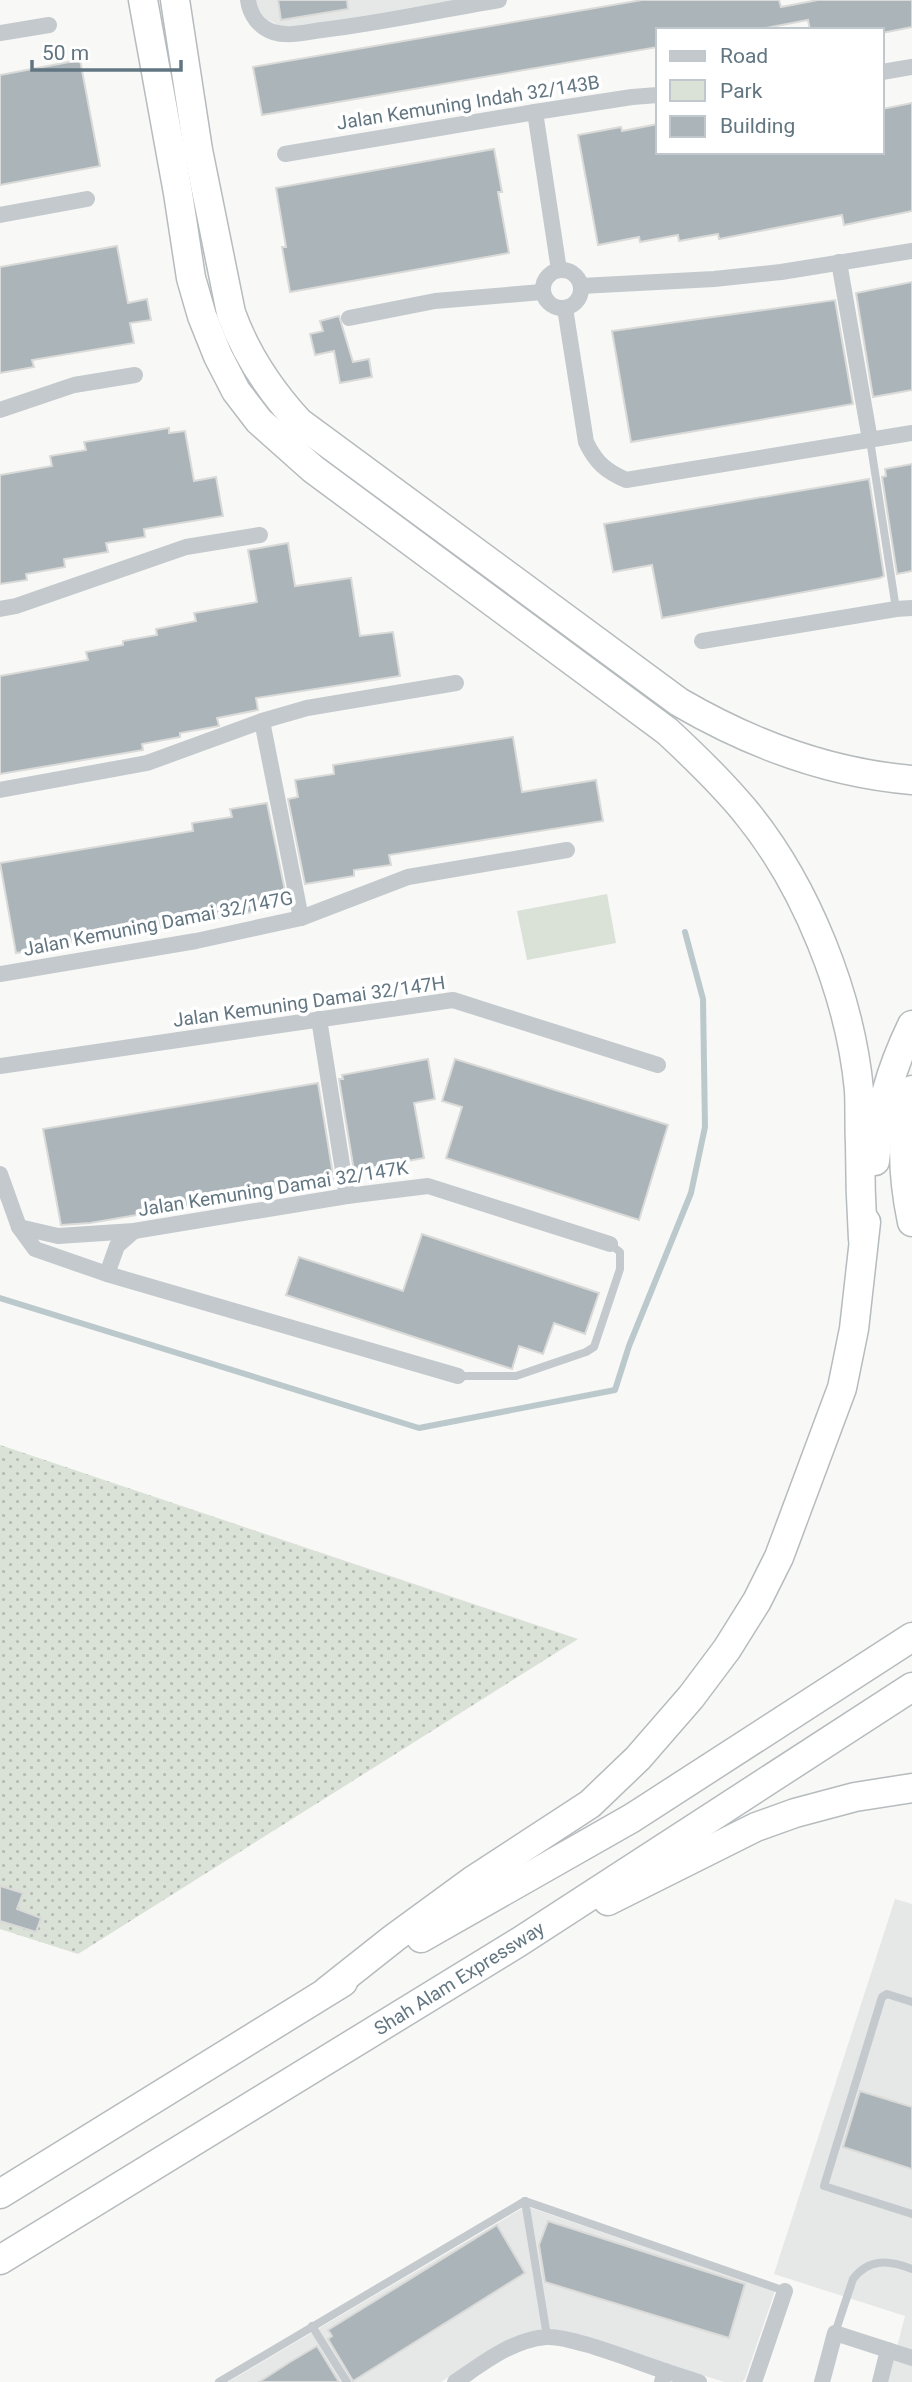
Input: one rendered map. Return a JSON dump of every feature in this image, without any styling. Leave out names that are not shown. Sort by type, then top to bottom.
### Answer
[{"type":"highway","points":[[143,0],[191,278],[202,316],[236,391],[259,421],[313,469],[667,731],[712,774],[747,813],[805,906],[825,950],[841,1001],[859,1089],[863,1239]]},
{"type":"highway","points":[[175,0],[198,150],[231,313],[252,361],[279,400],[299,422],[668,694],[718,724],[790,754],[853,772],[912,780]]},
{"type":"highway","points":[[327,1991],[472,1881],[590,1804],[638,1758],[691,1697],[727,1649],[757,1601],[779,1557],[842,1388],[853,1329],[879,1117],[898,1053],[912,1025]]},
{"type":"highway","points":[[912,1090],[905,1131],[904,1175],[912,1223]]},
{"type":"highway","points":[[0,2194],[327,1991],[632,1818],[912,1637]]},
{"type":"highway","name":"Shah Alam Expressway","points":[[0,2260],[519,1942],[912,1687]]},
{"type":"highway","points":[[519,1942],[655,1879],[756,1828],[795,1813],[855,1797],[912,1788]]},
{"type":"street","points":[[248,0],[249,10],[262,27],[288,34],[345,27],[499,0]]},
{"type":"street","points":[[0,33],[49,25]]},
{"type":"street","points":[[884,72],[912,67]]},
{"type":"street","name":"Jalan Kemuning Indah 32/143B","points":[[285,154],[535,112],[656,95]]},
{"type":"street","points":[[535,112],[559,270]]},
{"type":"street","points":[[0,215],[87,198]]},
{"type":"street","points":[[581,286],[714,279],[780,272],[912,251]]},
{"type":"street","points":[[839,262],[870,440]]},
{"type":"street","points":[[559,270],[576,275],[581,286],[575,303],[565,308],[553,306],[544,298],[542,292],[544,280],[559,270]]},
{"type":"street","points":[[349,318],[435,302],[542,292]]},
{"type":"street","points":[[565,308],[586,442],[595,460],[607,472],[626,480],[912,433]]},
{"type":"street","points":[[0,410],[74,385],[135,375]]},
{"type":"street","points":[[0,609],[16,606],[186,547],[260,535]]},
{"type":"street","points":[[702,641],[904,608]]},
{"type":"street","points":[[0,790],[147,763],[262,721],[307,708],[456,682]]},
{"type":"street","points":[[262,721],[301,918]]},
{"type":"street","name":"Jalan Kemuning Damai 32/147G","points":[[0,974],[196,941],[301,918],[408,877],[567,850]]},
{"type":"street","name":"Jalan Kemuning Damai 32/147H","points":[[0,1066],[453,1000],[658,1065]]},
{"type":"street","points":[[318,1019],[347,1196]]},
{"type":"street","points":[[0,1174],[19,1227],[35,1248],[107,1274],[458,1376]]},
{"type":"street","name":"Jalan Kemuning Damai 32/147K","points":[[19,1227],[58,1236],[134,1231],[428,1185],[610,1244]]},
{"type":"street","points":[[107,1274],[117,1246],[134,1231]]},
{"type":"street","points":[[754,2382],[785,2291]]},
{"type":"street","points":[[822,2382],[835,2333],[912,2357]]},
{"type":"street","points":[[455,2382],[496,2354],[516,2344],[547,2336],[572,2341],[664,2376],[699,2382]]},
{"type":"street","points":[[880,2382],[888,2350]]},
{"type":"lane","points":[[870,440],[904,608]]},
{"type":"lane","points":[[458,1376],[516,1376],[594,1347],[620,1269],[620,1252],[610,1244]]},
{"type":"lane","points":[[912,2002],[887,1994],[882,1997],[824,2186],[912,2214]]},
{"type":"lane","points":[[525,2201],[547,2336]]},
{"type":"lane","points":[[219,2382],[525,2201],[785,2291]]},
{"type":"lane","points":[[835,2333],[853,2279],[858,2272],[875,2262],[896,2263],[912,2269]]},
{"type":"lane","points":[[312,2326],[347,2382]]},
{"type":"shaded area","points":[[254,0],[457,0],[303,26],[280,26],[266,19],[255,6]]},
{"type":"shaded area","points":[[895,1899],[912,1904],[912,2382],[888,2382],[905,2316],[774,2274]]},
{"type":"shaded area","points":[[523,2208],[531,2208],[775,2291],[745,2379],[742,2382],[724,2382],[575,2334],[492,2349],[441,2382],[228,2382]]},
{"type":"green space","points":[[607,894],[616,943],[527,960],[517,911]]},
{"type":"green space","points":[[0,1445],[578,1639],[78,1954],[0,1929]]},
{"type":"building","points":[[278,0],[347,0],[348,9],[281,20]]},
{"type":"building","points":[[642,0],[779,0],[781,7],[818,0],[912,0],[912,27],[884,33],[884,28],[810,28],[808,20],[766,28],[656,28],[656,47],[262,115],[253,67]]},
{"type":"building","points":[[80,60],[100,166],[0,185],[0,75]]},
{"type":"building","points":[[912,103],[912,211],[844,225],[842,215],[719,239],[718,234],[679,241],[678,235],[640,242],[639,237],[598,245],[578,135],[621,127],[622,131],[656,124],[656,154],[884,154],[884,109]]},
{"type":"building","points":[[494,149],[502,192],[498,192],[509,253],[290,292],[276,188]]},
{"type":"building","points":[[117,246],[128,303],[147,299],[151,320],[130,323],[134,343],[32,360],[34,367],[0,373],[0,267]]},
{"type":"building","points":[[912,282],[912,390],[873,397],[856,293]]},
{"type":"building","points":[[835,300],[853,404],[631,442],[612,331]]},
{"type":"building","points":[[339,316],[353,362],[369,359],[372,377],[340,383],[334,351],[315,355],[310,334],[323,331],[320,321]]},
{"type":"building","points":[[169,428],[169,433],[185,431],[194,481],[216,477],[223,516],[144,529],[145,537],[106,543],[108,552],[64,559],[65,567],[26,574],[27,580],[0,584],[0,475],[52,466],[50,456],[86,450],[84,442]]},
{"type":"building","points":[[912,464],[912,571],[897,574],[882,477],[886,476],[885,469]]},
{"type":"building","points":[[869,479],[884,576],[880,578],[662,618],[652,565],[613,572],[604,524]]},
{"type":"building","points":[[288,543],[295,586],[351,578],[360,636],[393,632],[400,676],[256,698],[258,710],[217,718],[219,726],[142,744],[143,750],[0,774],[0,676],[88,660],[86,652],[123,645],[123,641],[157,635],[156,629],[196,621],[194,613],[257,602],[248,550]]},
{"type":"building","points":[[513,737],[522,792],[596,780],[603,821],[389,855],[391,865],[354,870],[354,876],[305,884],[288,799],[298,797],[295,780],[334,774],[333,765]]},
{"type":"building","points":[[267,803],[287,901],[251,907],[252,912],[16,953],[0,863],[193,831],[192,823],[232,817],[230,809]]},
{"type":"building","points":[[428,1059],[435,1099],[414,1103],[424,1158],[354,1171],[339,1079],[343,1079],[342,1075]]},
{"type":"building","points":[[455,1059],[668,1125],[639,1220],[446,1158],[462,1107],[442,1101]]},
{"type":"building","points":[[318,1083],[334,1181],[90,1223],[61,1225],[43,1129]]},
{"type":"building","points":[[422,1234],[599,1293],[585,1334],[554,1323],[543,1354],[519,1346],[512,1369],[286,1295],[299,1257],[403,1291]]},
{"type":"building","points":[[0,1886],[23,1893],[17,1909],[41,1918],[36,1932],[0,1921]]},
{"type":"building","points":[[860,2091],[912,2107],[912,2169],[843,2147]]},
{"type":"building","points":[[548,2221],[745,2284],[729,2338],[545,2282],[539,2245]]},
{"type":"building","points":[[497,2225],[525,2273],[353,2381],[328,2339],[332,2336],[328,2330]]},
{"type":"building","points":[[317,2346],[339,2382],[259,2382],[290,2362]]},
{"type":"waterway","points":[[0,1298],[419,1428],[615,1390],[629,1346],[691,1193],[705,1127],[703,999],[685,932]]}]
